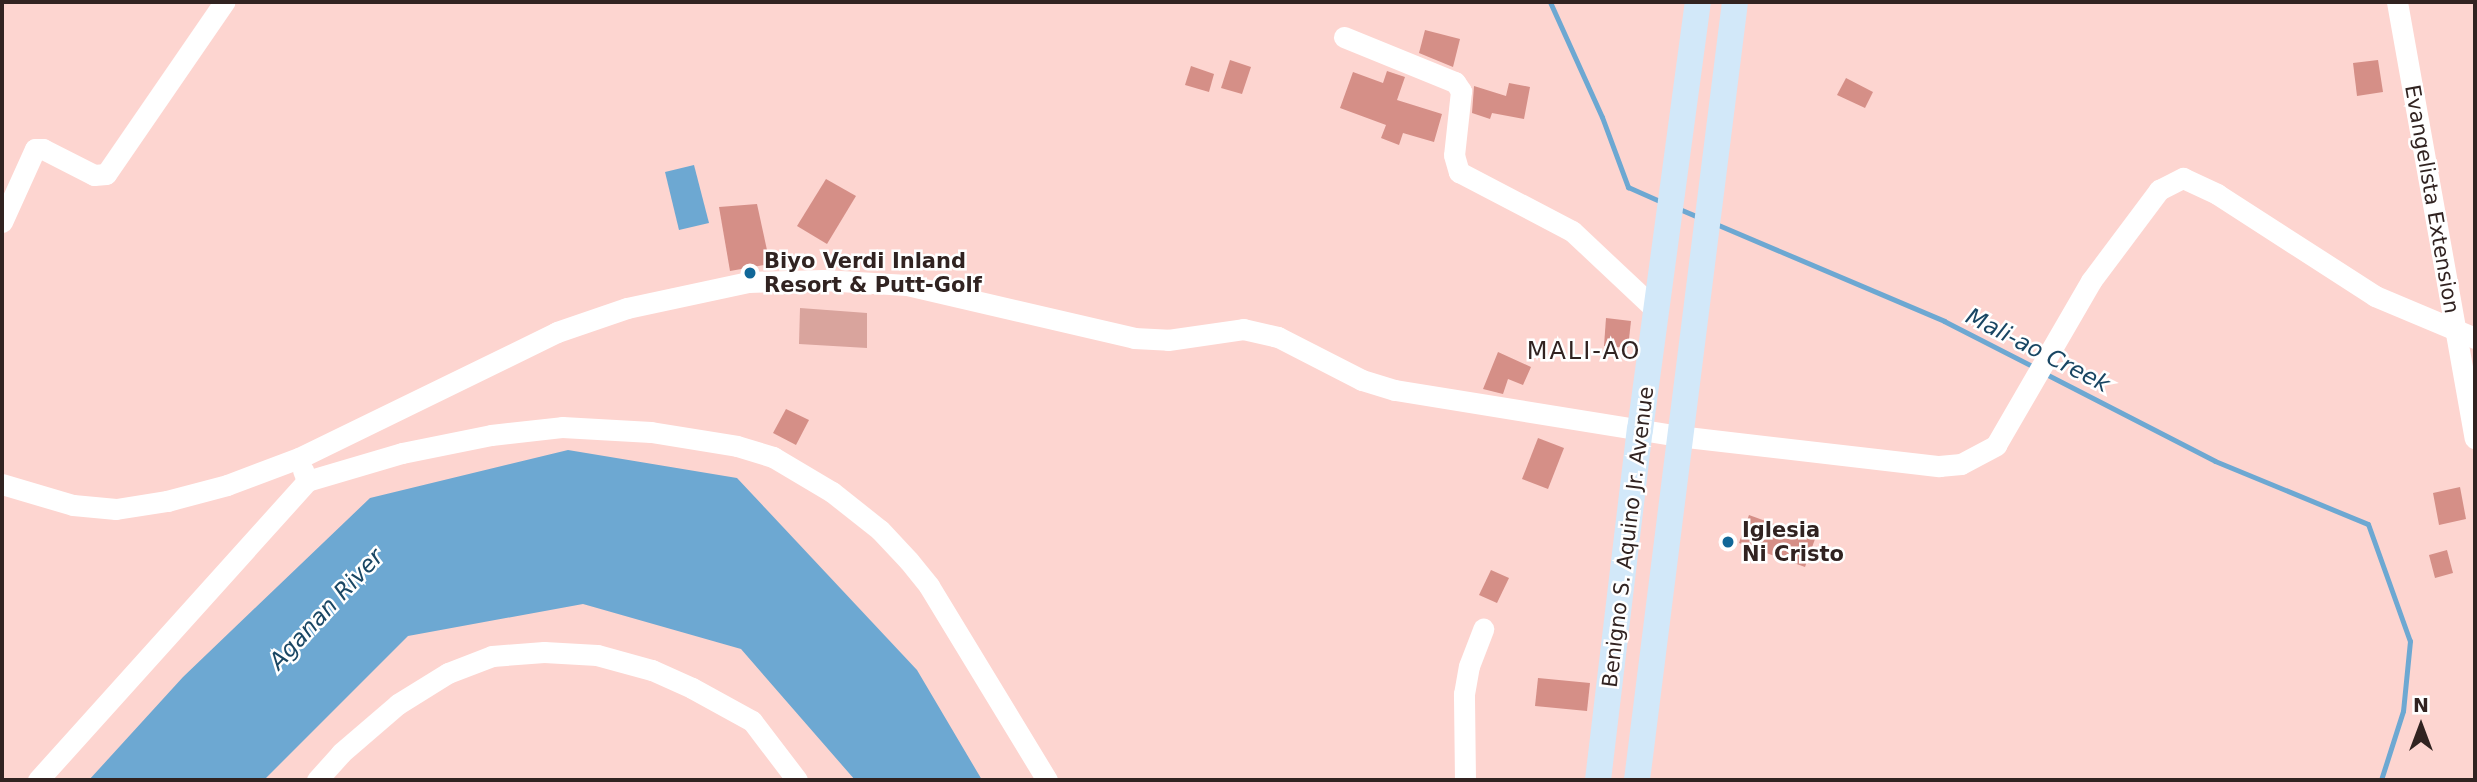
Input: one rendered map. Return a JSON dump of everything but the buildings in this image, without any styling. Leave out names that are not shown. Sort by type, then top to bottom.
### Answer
[{"type":"main road","name":"Benigno S. Aquino Jr. Avenue","points":[[1598,780],[1640,430],[1698,2]]},
{"type":"main road","name":"Benigno S. Aquino Jr. Avenue","points":[[1637,780],[1678,436],[1735,2]]},
{"type":"street","points":[[2,222],[35,149],[43,149],[94,176],[106,174],[224,2]]},
{"type":"street","name":"Evangelista Extension","points":[[2397,2],[2475,438]]},
{"type":"street","points":[[1344,37],[1455,82],[1461,91],[1454,155],[1459,172],[1572,231],[1656,310]]},
{"type":"street","points":[[2,484],[74,505],[116,509],[167,502],[228,485],[299,458],[569,328],[627,308],[748,282],[810,280],[907,285],[1134,338],[1168,340],[1243,329],[1278,337],[1362,380],[1395,390],[1678,436],[1939,466],[1961,464],[1996,445],[2066,319],[2159,190],[2183,178],[2217,194],[2375,296],[2475,338]]},
{"type":"street","points":[[38,780],[307,481],[402,453],[491,435],[562,427],[651,432],[737,446],[773,457],[832,492],[880,530],[929,586],[1047,780]]},
{"type":"street","points":[[299,458],[307,481]]},
{"type":"street","points":[[1465,780],[1464,694],[1469,666],[1482,629]]},
{"type":"street","points":[[317,780],[341,753],[398,704],[448,673],[492,656],[544,652],[597,655],[652,670],[692,688],[752,721],[797,780]]},
{"type":"shaded area","points":[[800,308],[867,313],[867,348],[799,344]]},
{"type":"water","points":[[694,165],[709,223],[679,230],[665,172]]},
{"type":"water","name":"Aganan River","points":[[568,450],[737,478],[917,670],[982,780],[855,780],[741,649],[583,604],[408,636],[264,780],[89,780],[183,677],[370,498]]},
{"type":"waterway","name":"Mali-ao Creek","points":[[1550,2],[1602,117],[1628,187],[1662,202]]},
{"type":"waterway","name":"Mali-ao Creek","points":[[1677,208],[1701,218]]},
{"type":"waterway","name":"Mali-ao Creek","points":[[1716,224],[1944,321],[2036,368]]},
{"type":"waterway","name":"Mali-ao Creek","points":[[2044,373],[2215,461],[2368,524],[2410,641],[2403,711],[2381,780]]},
{"type":"place","name":"Biyo Verdi Inland Resort & Putt-Golf","points":[[750,273]]},
{"type":"place","name":"Iglesia Ni Cristo","points":[[1728,542]]},
{"type":"district","name":"MALI-AO","points":[[1584,352]]}]
